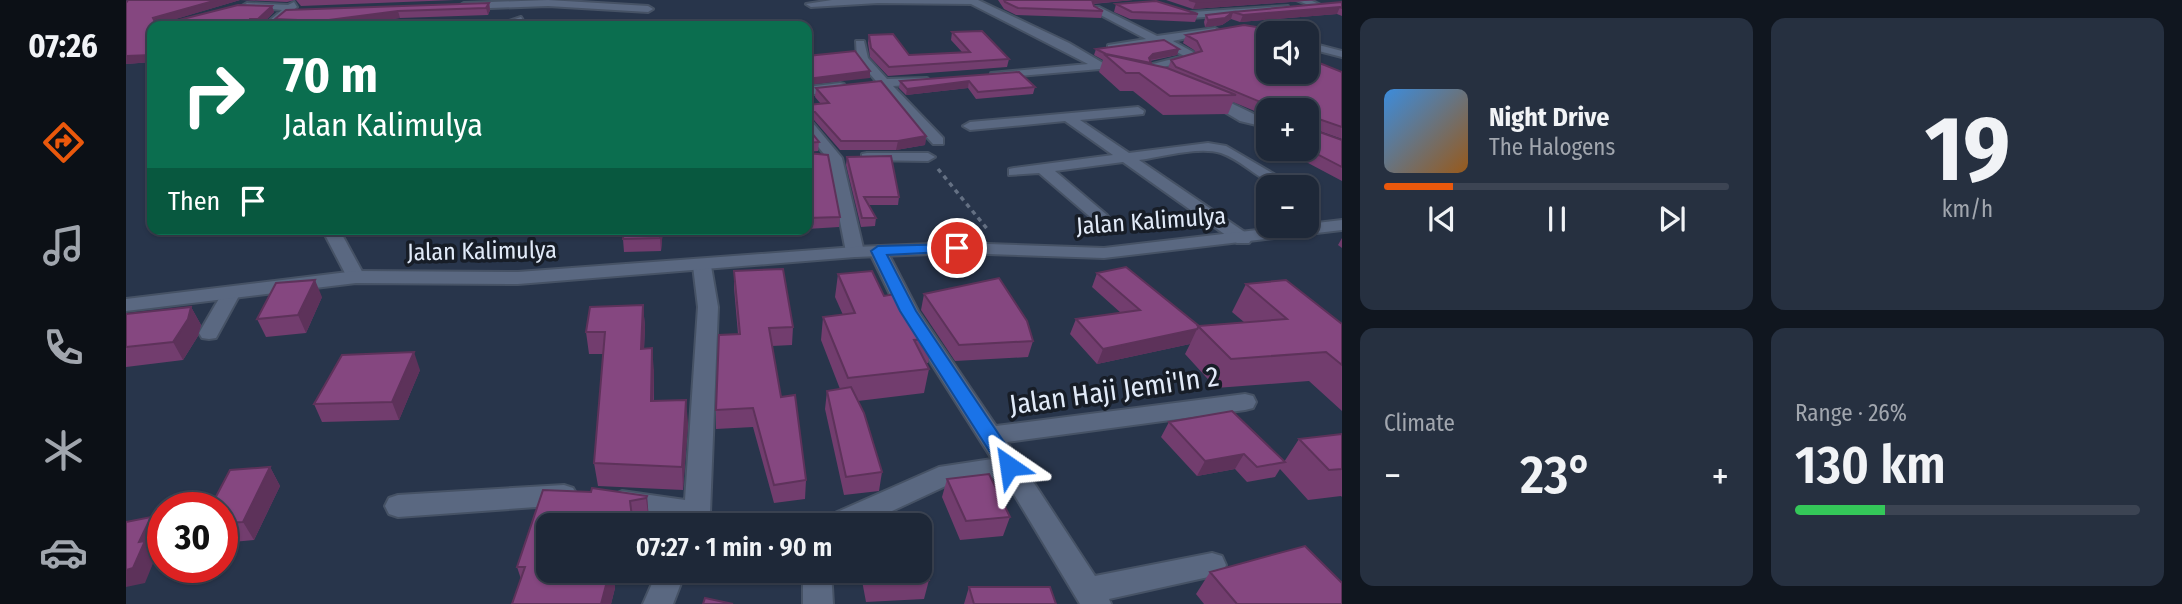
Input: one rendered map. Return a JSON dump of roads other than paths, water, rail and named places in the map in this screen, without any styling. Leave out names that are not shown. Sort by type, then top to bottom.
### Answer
[{"type":"street","points":[[276,21],[302,0]]},
{"type":"street","points":[[461,0],[455,6],[548,3],[648,9]]},
{"type":"street","points":[[811,4],[878,0],[973,0],[1100,66]]},
{"type":"street","points":[[1301,0],[1316,5]]},
{"type":"street","points":[[1191,15],[1327,4]]},
{"type":"street","points":[[988,75],[1100,66],[1130,69],[1171,81],[1156,65],[1190,59],[1189,54],[1094,7],[1113,5]]},
{"type":"street","points":[[240,6],[291,11]]},
{"type":"street","points":[[409,9],[420,18]]},
{"type":"street","points":[[1112,47],[1228,27],[1179,11]]},
{"type":"street","points":[[860,43],[863,60],[937,141]]},
{"type":"street","points":[[1319,48],[1342,54]]},
{"type":"street","points":[[812,90],[933,79]]},
{"type":"street","points":[[1197,92],[1245,118],[1256,121]]},
{"type":"street","points":[[1050,118],[1045,111],[1055,104]]},
{"type":"street","points":[[970,126],[1138,111]]},
{"type":"street","points":[[1066,116],[1243,239]]},
{"type":"street","points":[[812,131],[835,158],[866,251],[990,436],[1092,597],[1212,565]]},
{"type":"street","points":[[1014,172],[1208,147],[1226,150],[1267,175]]},
{"type":"street","points":[[816,158],[928,157]]},
{"type":"street","points":[[1042,168],[1101,218]]},
{"type":"street","name":"Jalan Kalimulya","points":[[128,307],[356,277],[518,278],[702,266],[866,251],[957,248],[1104,253],[1243,239],[1342,225]]},
{"type":"street","points":[[333,235],[356,277]]},
{"type":"street","points":[[694,513],[708,307],[702,266]]},
{"type":"street","points":[[209,333],[231,293]]},
{"type":"street","name":"Jalan Haji Jemi'In 2","points":[[990,436],[1245,402]]},
{"type":"street","points":[[862,513],[948,474],[1009,466]]},
{"type":"street","points":[[398,506],[567,495],[662,513]]},
{"type":"street","points":[[658,604],[667,583]]},
{"type":"street","points":[[817,583],[818,604]]}]
